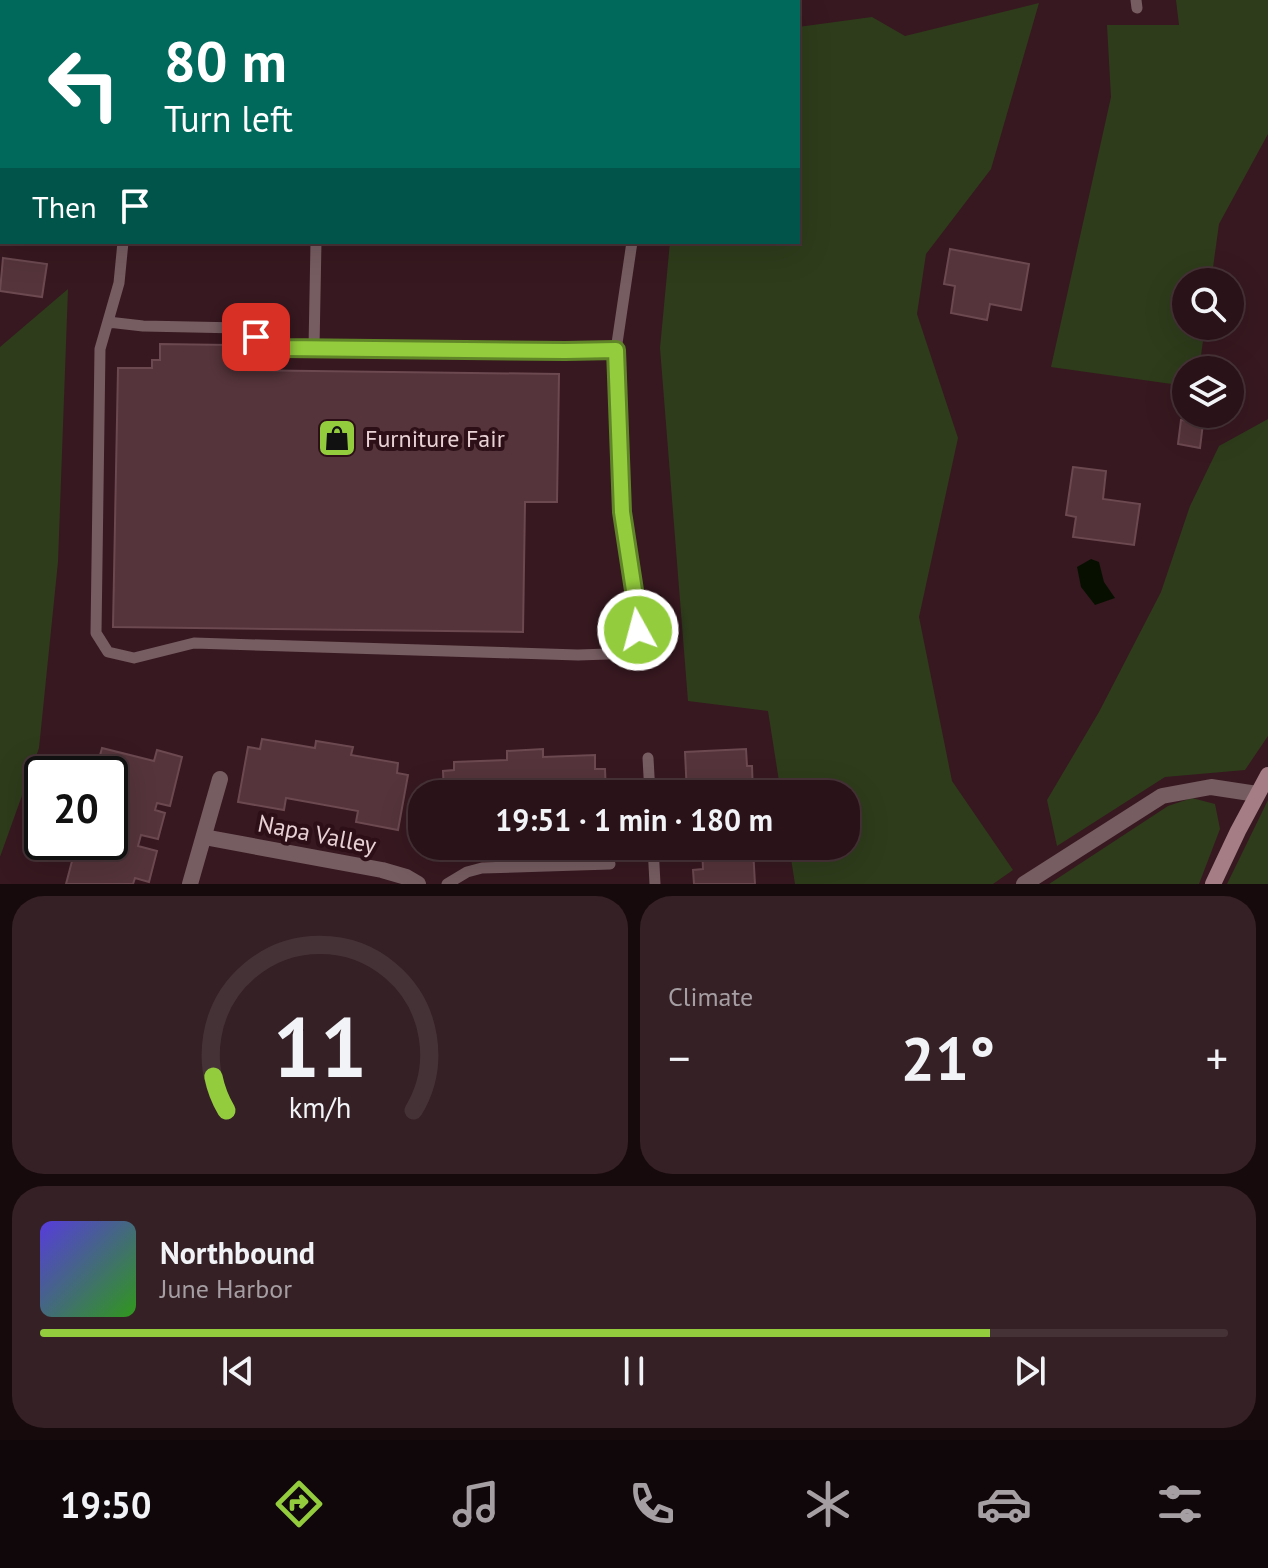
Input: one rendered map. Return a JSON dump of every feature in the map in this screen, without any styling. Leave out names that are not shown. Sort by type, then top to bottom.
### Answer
[{"type":"main road","points":[[1213,884],[1268,775]]},
{"type":"street","points":[[190,884],[220,779]]},
{"type":"street","points":[[1024,884],[1162,796],[1211,787],[1257,794]]},
{"type":"street","name":"Napa Valley","points":[[204,837],[382,870],[418,884]]},
{"type":"lane","points":[[123,244],[119,283],[100,349],[96,633],[108,652],[134,658],[194,643],[578,655],[608,654],[627,646],[638,630],[622,512],[616,350],[632,244]]},
{"type":"lane","points":[[314,348],[316,244]]},
{"type":"lane","points":[[108,322],[143,326],[240,328],[284,348],[616,350]]},
{"type":"lane","points":[[648,758],[649,780]]},
{"type":"lane","points":[[654,860],[655,884]]},
{"type":"lane","points":[[447,884],[467,872],[482,868],[610,864]]},
{"type":"green space","points":[[1176,0],[1268,0],[1268,134],[1219,224],[1213,268],[1172,268],[1172,340],[1203,340],[1201,356],[1172,356],[1172,384],[1051,367],[1111,97],[1107,25],[1179,25]]},
{"type":"green space","points":[[1039,3],[991,169],[926,254],[917,314],[958,438],[919,617],[952,781],[1013,870],[993,884],[795,884],[791,860],[860,860],[860,780],[779,780],[768,711],[688,701],[660,348],[670,244],[800,244],[800,27],[872,17],[905,36]]},
{"type":"green space","points":[[68,289],[58,562],[39,748],[36,756],[24,756],[24,790],[0,857],[0,347]]},
{"type":"green space","points":[[1268,419],[1268,736],[1245,770],[1165,777],[1057,846],[1047,800],[1099,712],[1161,592],[1190,506],[1219,446]]},
{"type":"green space","points":[[1192,798],[1215,804],[1220,829],[1199,884],[1049,884],[1168,806]]},
{"type":"green space","points":[[1268,800],[1268,884],[1227,884]]},
{"type":"shaded area","points":[[1091,559],[1099,562],[1104,582],[1115,598],[1095,605],[1081,587],[1077,567]]},
{"type":"building","points":[[950,249],[1029,264],[1021,310],[990,304],[987,320],[951,313],[955,286],[944,284]]},
{"type":"building","points":[[3,258],[47,264],[42,297],[0,291]]},
{"type":"building","name":"Furniture Fair","points":[[160,344],[228,345],[228,363],[237,363],[236,370],[559,374],[557,502],[525,502],[523,632],[113,627],[118,368],[152,368],[152,360],[160,360]]},
{"type":"building","points":[[1180,428],[1202,428],[1200,448],[1178,444]]},
{"type":"building","points":[[1073,467],[1106,471],[1103,499],[1140,504],[1134,545],[1073,537],[1076,517],[1066,515]]},
{"type":"building","points":[[262,739],[315,748],[316,741],[353,747],[351,755],[398,763],[397,773],[408,775],[398,830],[356,822],[358,811],[286,798],[284,810],[238,802],[248,747],[260,749]]},
{"type":"building","points":[[102,748],[154,761],[157,750],[182,757],[170,806],[157,803],[155,810],[165,813],[158,839],[141,835],[138,846],[157,851],[149,882],[135,878],[133,884],[66,884],[72,860],[128,860],[128,756],[100,756]]},
{"type":"building","points":[[543,749],[543,757],[595,755],[595,769],[605,769],[605,780],[443,780],[443,771],[454,770],[454,762],[507,760],[507,751]]},
{"type":"building","points":[[746,749],[747,766],[752,766],[752,780],[686,780],[685,752]]},
{"type":"building","points":[[703,860],[754,860],[755,884],[694,884],[693,870],[703,869]]},
{"type":"place","name":"Furniture Fair","points":[[337,438]]},
{"type":"route","points":[[256,337],[284,348],[616,350],[622,512],[638,630]]}]
